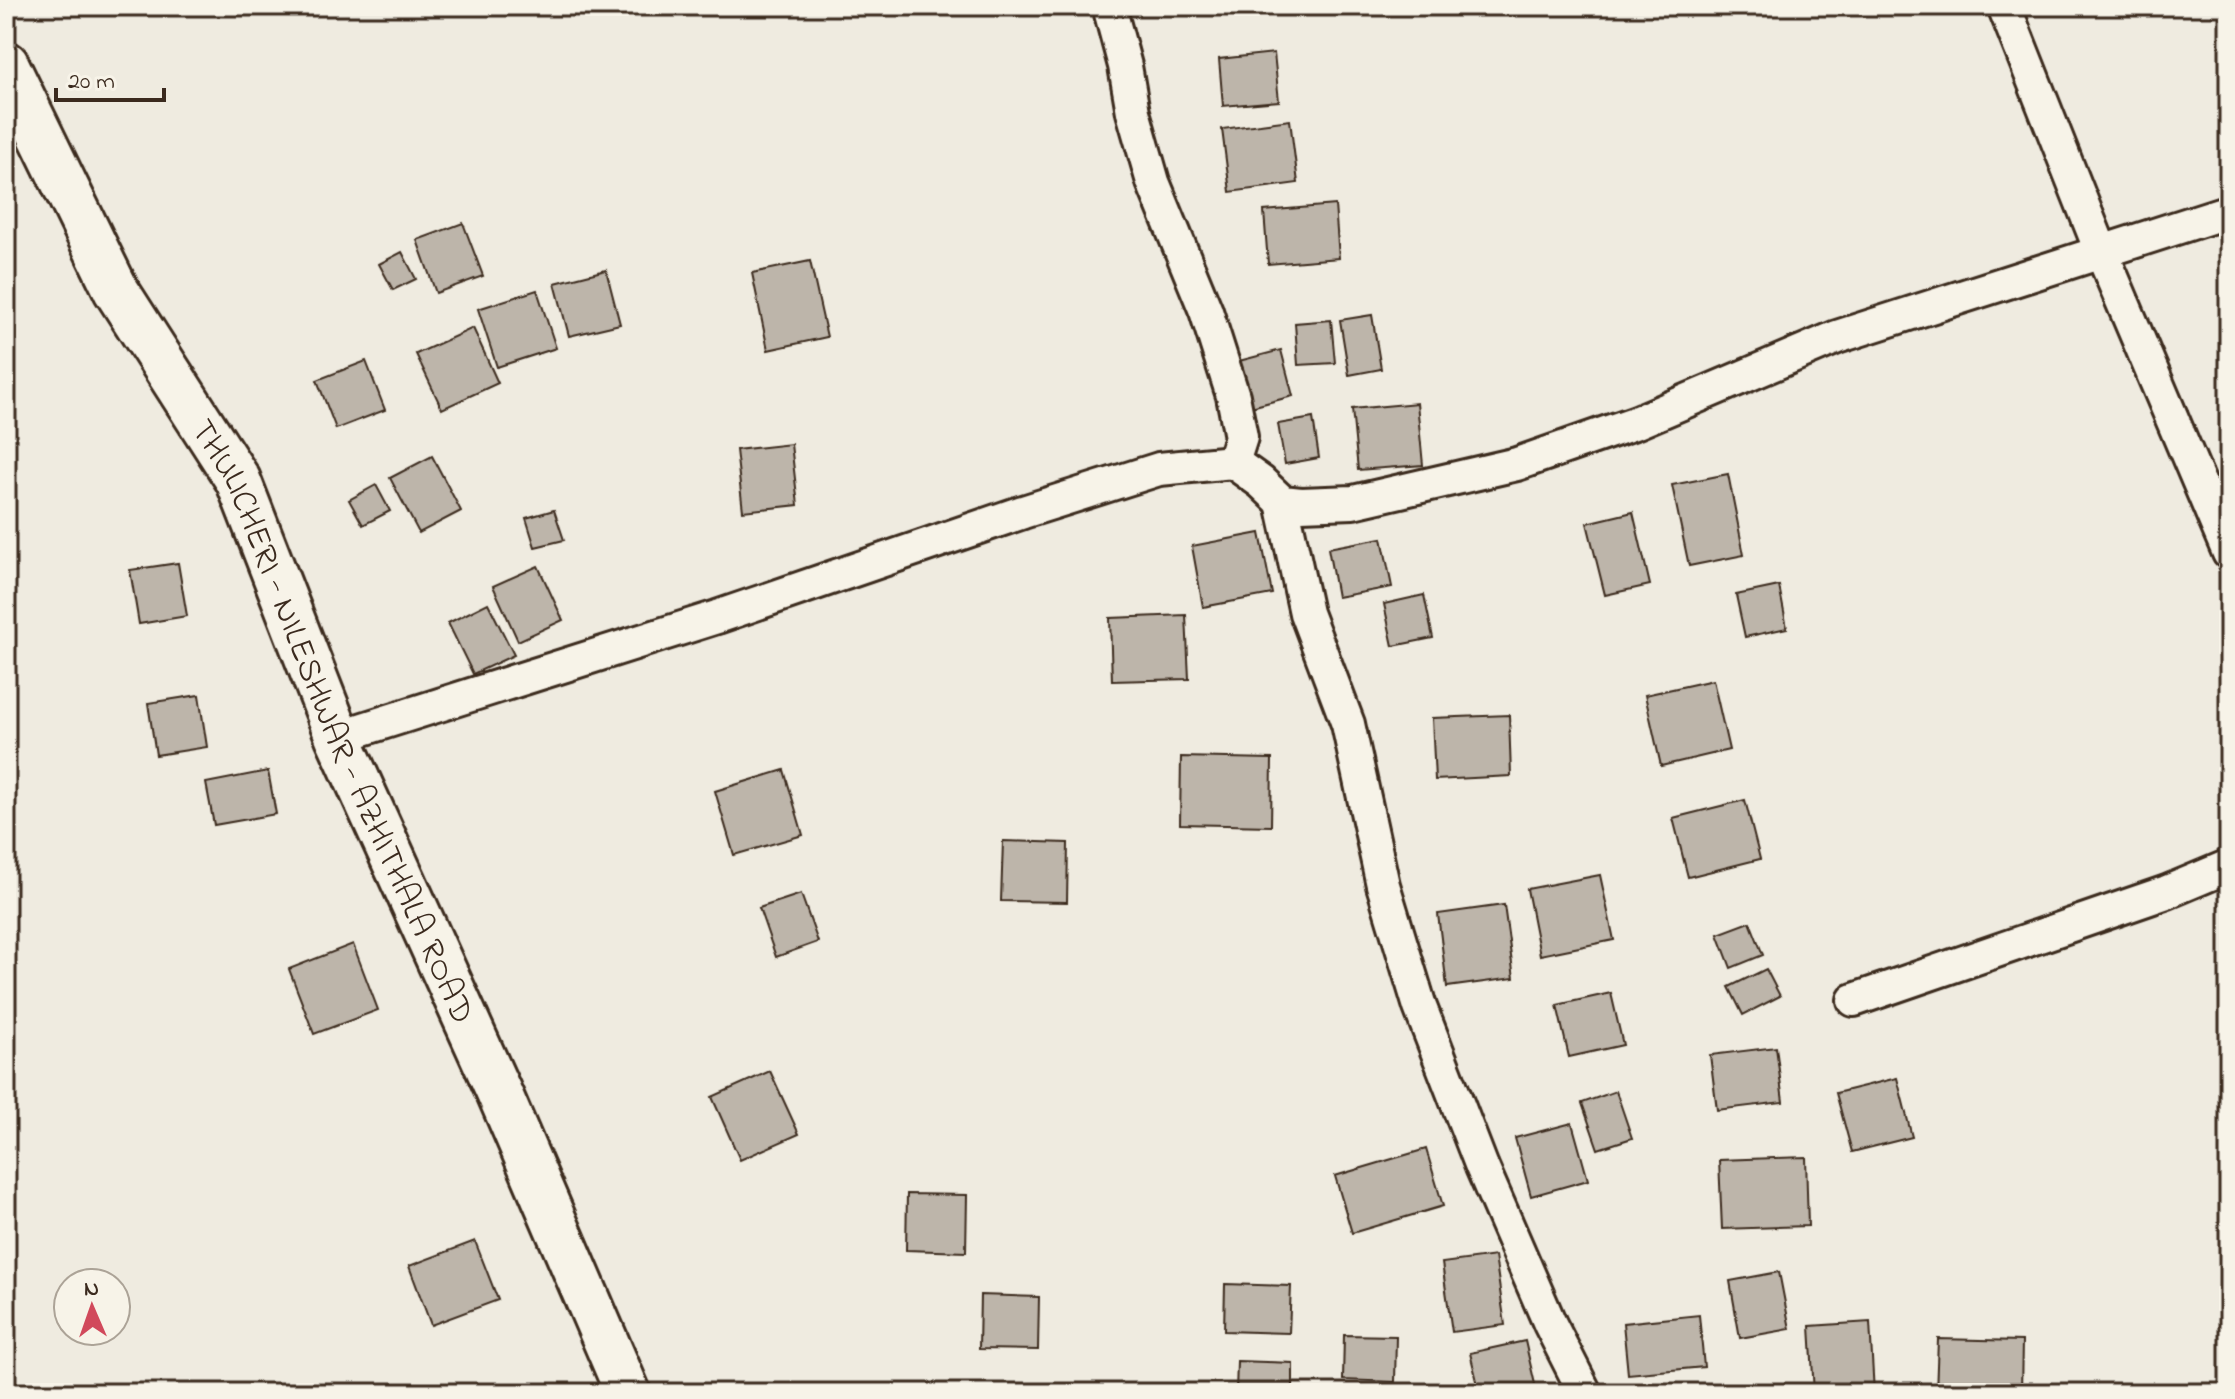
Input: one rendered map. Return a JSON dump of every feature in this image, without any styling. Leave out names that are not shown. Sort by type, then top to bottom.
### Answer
[{"type":"main road","name":"THULICHERI - NILESHWAR - AZHITHALA ROAD","points":[[6,64],[116,290],[238,480],[338,737],[498,1090],[628,1393]]},
{"type":"street","points":[[1109,6],[1133,112],[1153,182],[1206,311],[1233,396],[1241,437],[1233,462]]},
{"type":"street","points":[[2004,6],[2101,251],[2229,553]]},
{"type":"street","points":[[1282,502],[1353,502],[1517,464],[1637,422],[1837,337],[2229,211]]},
{"type":"street","points":[[338,737],[717,617],[1008,517],[1159,469],[1233,462],[1282,502],[1306,613],[1348,724],[1383,885],[1420,1007],[1482,1167],[1550,1324],[1585,1393]]},
{"type":"street","points":[[1854,1000],[2167,892],[2229,866]]},
{"type":"building","points":[[1274,53],[1279,101],[1223,106],[1219,59]]},
{"type":"building","points":[[1290,120],[1298,183],[1230,192],[1222,129]]},
{"type":"building","points":[[1335,205],[1339,258],[1268,264],[1264,211]]},
{"type":"building","points":[[463,223],[483,276],[436,293],[417,240]]},
{"type":"building","points":[[402,252],[416,279],[393,290],[379,264]]},
{"type":"building","points":[[810,261],[827,337],[768,350],[752,273]]},
{"type":"building","points":[[606,270],[620,324],[569,336],[555,283]]},
{"type":"building","points":[[537,290],[556,348],[497,367],[478,309]]},
{"type":"building","points":[[1372,315],[1381,369],[1349,375],[1340,320]]},
{"type":"building","points":[[1331,320],[1335,363],[1298,365],[1295,323]]},
{"type":"building","points":[[473,328],[498,383],[442,409],[416,354]]},
{"type":"building","points":[[1281,350],[1293,396],[1251,407],[1239,361]]},
{"type":"building","points":[[366,361],[385,410],[336,429],[317,380]]},
{"type":"building","points":[[1417,403],[1423,465],[1358,470],[1352,409]]},
{"type":"building","points":[[1313,418],[1319,458],[1285,464],[1278,424]]},
{"type":"building","points":[[791,444],[798,505],[743,511],[736,450]]},
{"type":"building","points":[[432,456],[461,511],[419,533],[390,478]]},
{"type":"building","points":[[1728,474],[1744,555],[1689,566],[1672,485]]},
{"type":"building","points":[[376,485],[390,511],[363,525],[349,500]]},
{"type":"building","points":[[554,510],[564,540],[535,547],[526,518]]},
{"type":"building","points":[[1633,512],[1650,585],[1605,595],[1587,523]]},
{"type":"building","points":[[1260,533],[1272,594],[1203,607],[1192,546]]},
{"type":"building","points":[[1382,538],[1392,587],[1337,597],[1328,548]]},
{"type":"building","points":[[178,563],[187,616],[139,624],[130,570]]},
{"type":"building","points":[[538,566],[563,620],[518,641],[493,586]]},
{"type":"building","points":[[1779,586],[1787,628],[1745,637],[1736,595]]},
{"type":"building","points":[[1424,595],[1433,638],[1393,646],[1384,604]]},
{"type":"building","points":[[488,603],[514,655],[473,674],[448,623]]},
{"type":"building","points":[[1186,615],[1189,679],[1112,681],[1110,618]]},
{"type":"building","points":[[1713,680],[1729,750],[1661,766],[1645,695]]},
{"type":"building","points":[[199,695],[207,747],[156,755],[148,703]]},
{"type":"building","points":[[1509,715],[1511,776],[1435,780],[1432,718]]},
{"type":"building","points":[[1181,757],[1272,759],[1271,826],[1180,824]]},
{"type":"building","points":[[784,770],[803,835],[734,855],[715,791]]},
{"type":"building","points":[[268,771],[276,814],[214,825],[206,783]]},
{"type":"building","points":[[1745,800],[1760,859],[1688,877],[1673,818]]},
{"type":"building","points":[[1003,841],[1068,843],[1067,902],[1001,901]]},
{"type":"building","points":[[1600,875],[1614,940],[1540,955],[1527,889]]},
{"type":"building","points":[[801,894],[818,942],[776,957],[759,908]]},
{"type":"building","points":[[1504,905],[1514,978],[1447,987],[1438,914]]},
{"type":"building","points":[[1750,922],[1763,955],[1731,968],[1718,934]]},
{"type":"building","points":[[353,944],[378,1010],[314,1034],[289,969]]},
{"type":"building","points":[[1766,969],[1780,996],[1743,1015],[1729,987]]},
{"type":"building","points":[[1611,993],[1623,1045],[1569,1057],[1557,1005]]},
{"type":"building","points":[[1776,1047],[1783,1102],[1717,1110],[1710,1055]]},
{"type":"building","points":[[770,1071],[799,1134],[740,1160],[712,1097]]},
{"type":"building","points":[[1897,1078],[1912,1137],[1852,1152],[1836,1093]]},
{"type":"building","points":[[1616,1091],[1632,1138],[1598,1149],[1582,1103]]},
{"type":"building","points":[[1572,1123],[1588,1180],[1531,1196],[1515,1138]]},
{"type":"building","points":[[1426,1149],[1443,1206],[1352,1233],[1335,1176]]},
{"type":"building","points":[[1806,1157],[1808,1226],[1722,1229],[1719,1160]]},
{"type":"building","points":[[907,1194],[967,1195],[966,1252],[906,1250]]},
{"type":"building","points":[[475,1241],[498,1300],[431,1325],[409,1266]]},
{"type":"building","points":[[1495,1256],[1505,1325],[1452,1332],[1442,1263]]},
{"type":"building","points":[[1779,1272],[1790,1329],[1740,1338],[1730,1281]]},
{"type":"building","points":[[1225,1284],[1291,1286],[1289,1333],[1224,1331]]},
{"type":"building","points":[[980,1295],[1039,1297],[1038,1350],[979,1349]]},
{"type":"building","points":[[1699,1315],[1704,1367],[1628,1374],[1623,1323]]},
{"type":"building","points":[[1870,1322],[1874,1393],[1814,1393],[1810,1326]]},
{"type":"building","points":[[1344,1335],[1396,1336],[1395,1382],[1343,1380]]},
{"type":"building","points":[[1938,1339],[2022,1341],[2021,1393],[1936,1393]]},
{"type":"building","points":[[1525,1341],[1537,1393],[1480,1393],[1470,1353]]},
{"type":"building","points":[[1237,1361],[1293,1363],[1293,1393],[1236,1393]]}]
